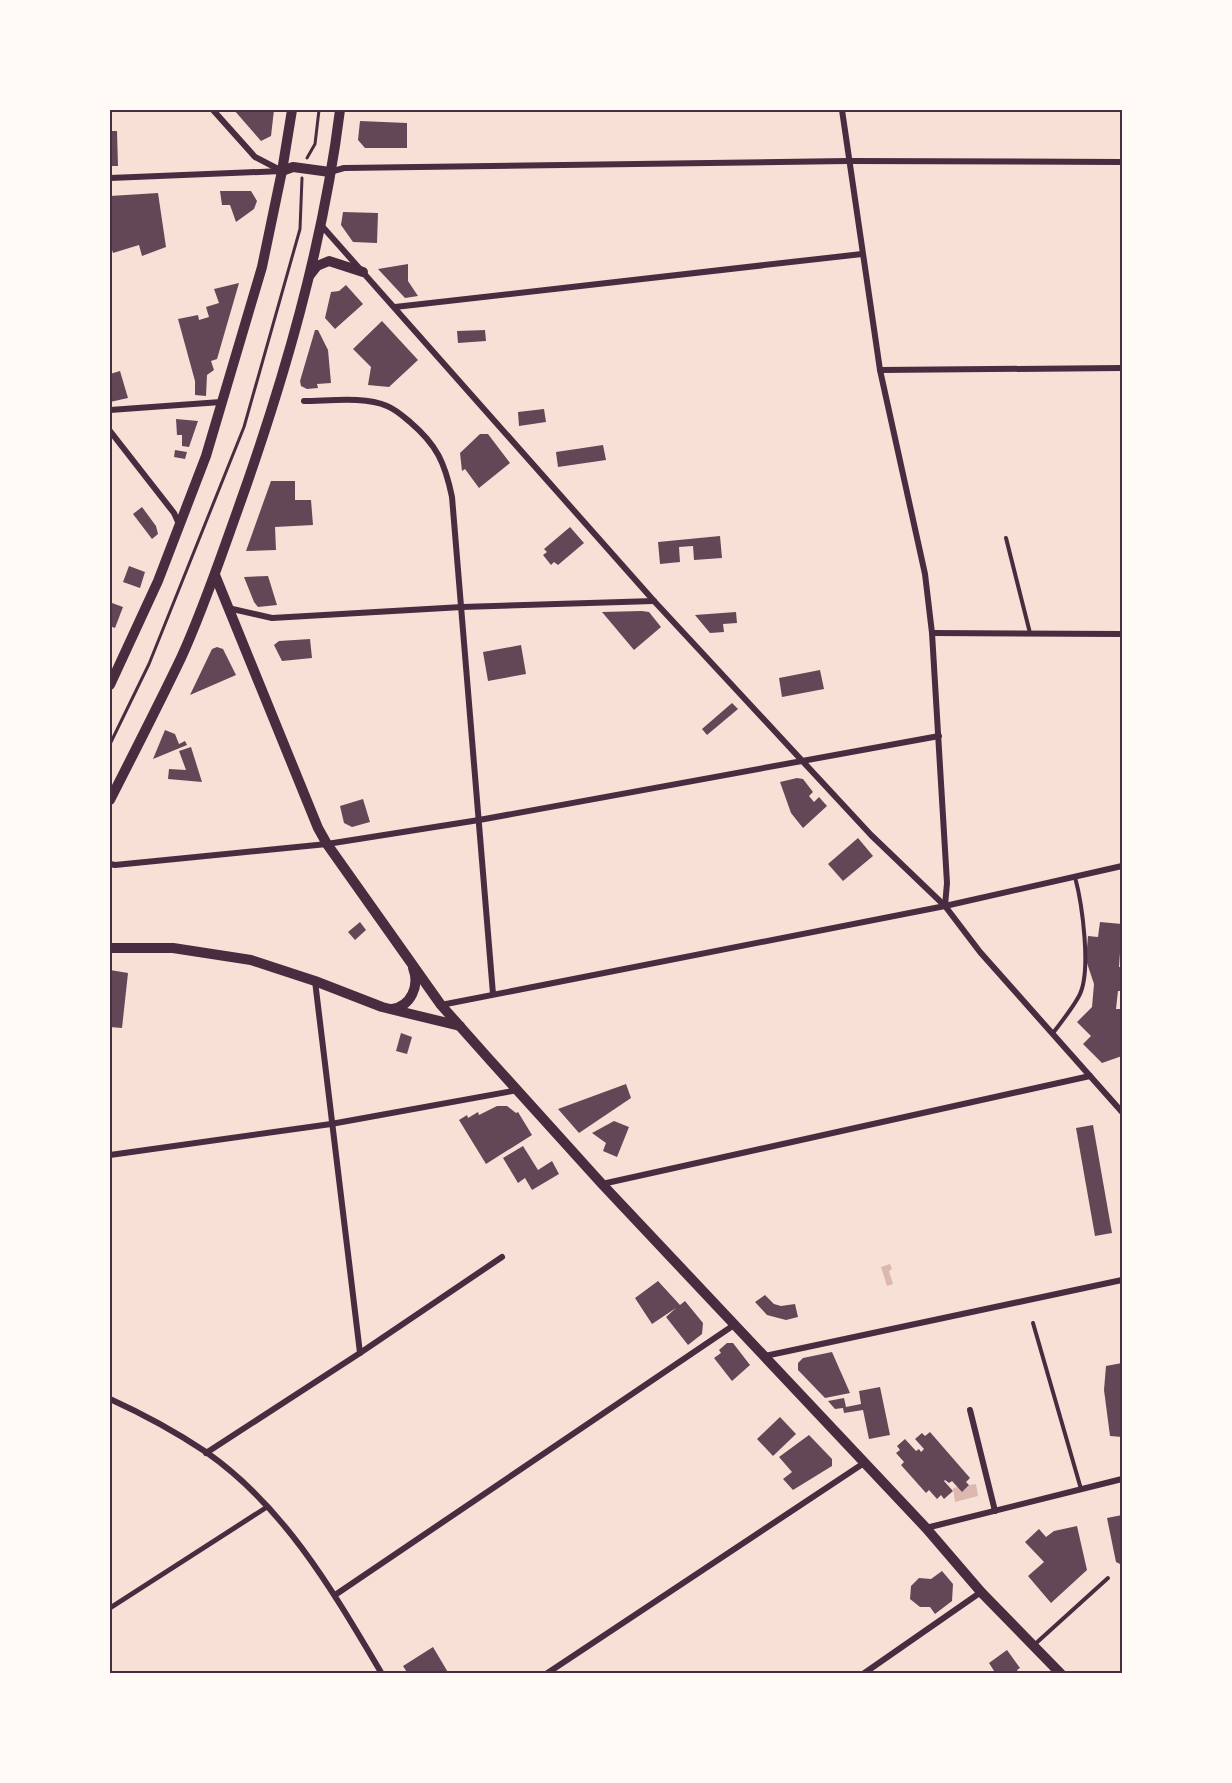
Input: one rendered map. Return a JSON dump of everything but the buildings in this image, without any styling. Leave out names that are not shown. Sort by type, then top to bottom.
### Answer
[{"type":"main road","points":[[110,685],[158,581],[206,456],[262,267],[292,110]]},
{"type":"main road","points":[[110,800],[182,656],[214,575],[274,401],[309,275],[340,110]]},
{"type":"main road","points":[[282,171],[293,167],[330,172]]},
{"type":"main road","points":[[309,275],[317,266],[329,261],[363,272]]},
{"type":"main road","points":[[214,575],[318,828],[441,1005],[602,1184],[926,1528],[981,1592],[1061,1674]]},
{"type":"main road","points":[[110,948],[173,948],[251,960],[315,981],[382,1007],[460,1026]]},
{"type":"main road","points":[[382,1007],[397,1008],[410,998],[415,979],[410,962]]},
{"type":"street","points":[[213,110],[255,157],[282,171]]},
{"type":"street","points":[[842,110],[880,370],[925,574],[932,633],[939,736],[947,883],[945,906]]},
{"type":"street","points":[[330,172],[344,168],[849,161],[1122,162]]},
{"type":"street","points":[[110,178],[282,171]]},
{"type":"street","points":[[320,224],[654,601],[871,835],[945,906],[980,952],[1122,1112]]},
{"type":"street","points":[[395,307],[862,254]]},
{"type":"street","points":[[880,370],[1122,368]]},
{"type":"street","points":[[304,401],[370,402],[388,406],[402,415],[430,440],[440,454],[447,472],[452,497],[462,607],[493,994]]},
{"type":"street","points":[[110,410],[221,402]]},
{"type":"street","points":[[110,431],[174,513],[180,526]]},
{"type":"street","points":[[228,608],[272,618],[462,607],[654,601]]},
{"type":"street","points":[[932,633],[1122,634]]},
{"type":"street","points":[[110,864],[327,844],[479,820],[939,736]]},
{"type":"street","points":[[441,1005],[945,906],[1122,866]]},
{"type":"street","points":[[315,981],[360,1353]]},
{"type":"street","points":[[602,1184],[1090,1076]]},
{"type":"street","points":[[110,1155],[331,1125],[518,1090]]},
{"type":"street","points":[[206,1453],[502,1257]]},
{"type":"street","points":[[765,1356],[1122,1280]]},
{"type":"street","points":[[335,1595],[734,1325]]},
{"type":"street","points":[[110,1399],[136,1411],[206,1453],[227,1469],[267,1507],[335,1595],[382,1674]]},
{"type":"street","points":[[970,1410],[995,1511]]},
{"type":"street","points":[[546,1674],[864,1463]]},
{"type":"street","points":[[926,1528],[1122,1479]]},
{"type":"street","points":[[110,1608],[267,1507]]},
{"type":"street","points":[[863,1674],[981,1592]]},
{"type":"lane","points":[[1006,538],[1030,634]]},
{"type":"lane","points":[[1052,1034],[1081,994],[1084,978],[1083,922],[1075,877]]},
{"type":"lane","points":[[1034,1323],[1081,1490]]},
{"type":"lane","points":[[1034,1645],[1108,1578]]},
{"type":"path","points":[[110,744],[153,653],[244,427],[300,229],[302,168],[315,144],[319,110]]},
{"type":"shaded area","points":[[890,1264],[892,1269],[889,1271],[893,1284],[887,1286],[881,1267]]},
{"type":"shaded area","points":[[976,1484],[978,1496],[955,1502],[953,1488],[958,1487],[962,1492],[969,1485]]}]
